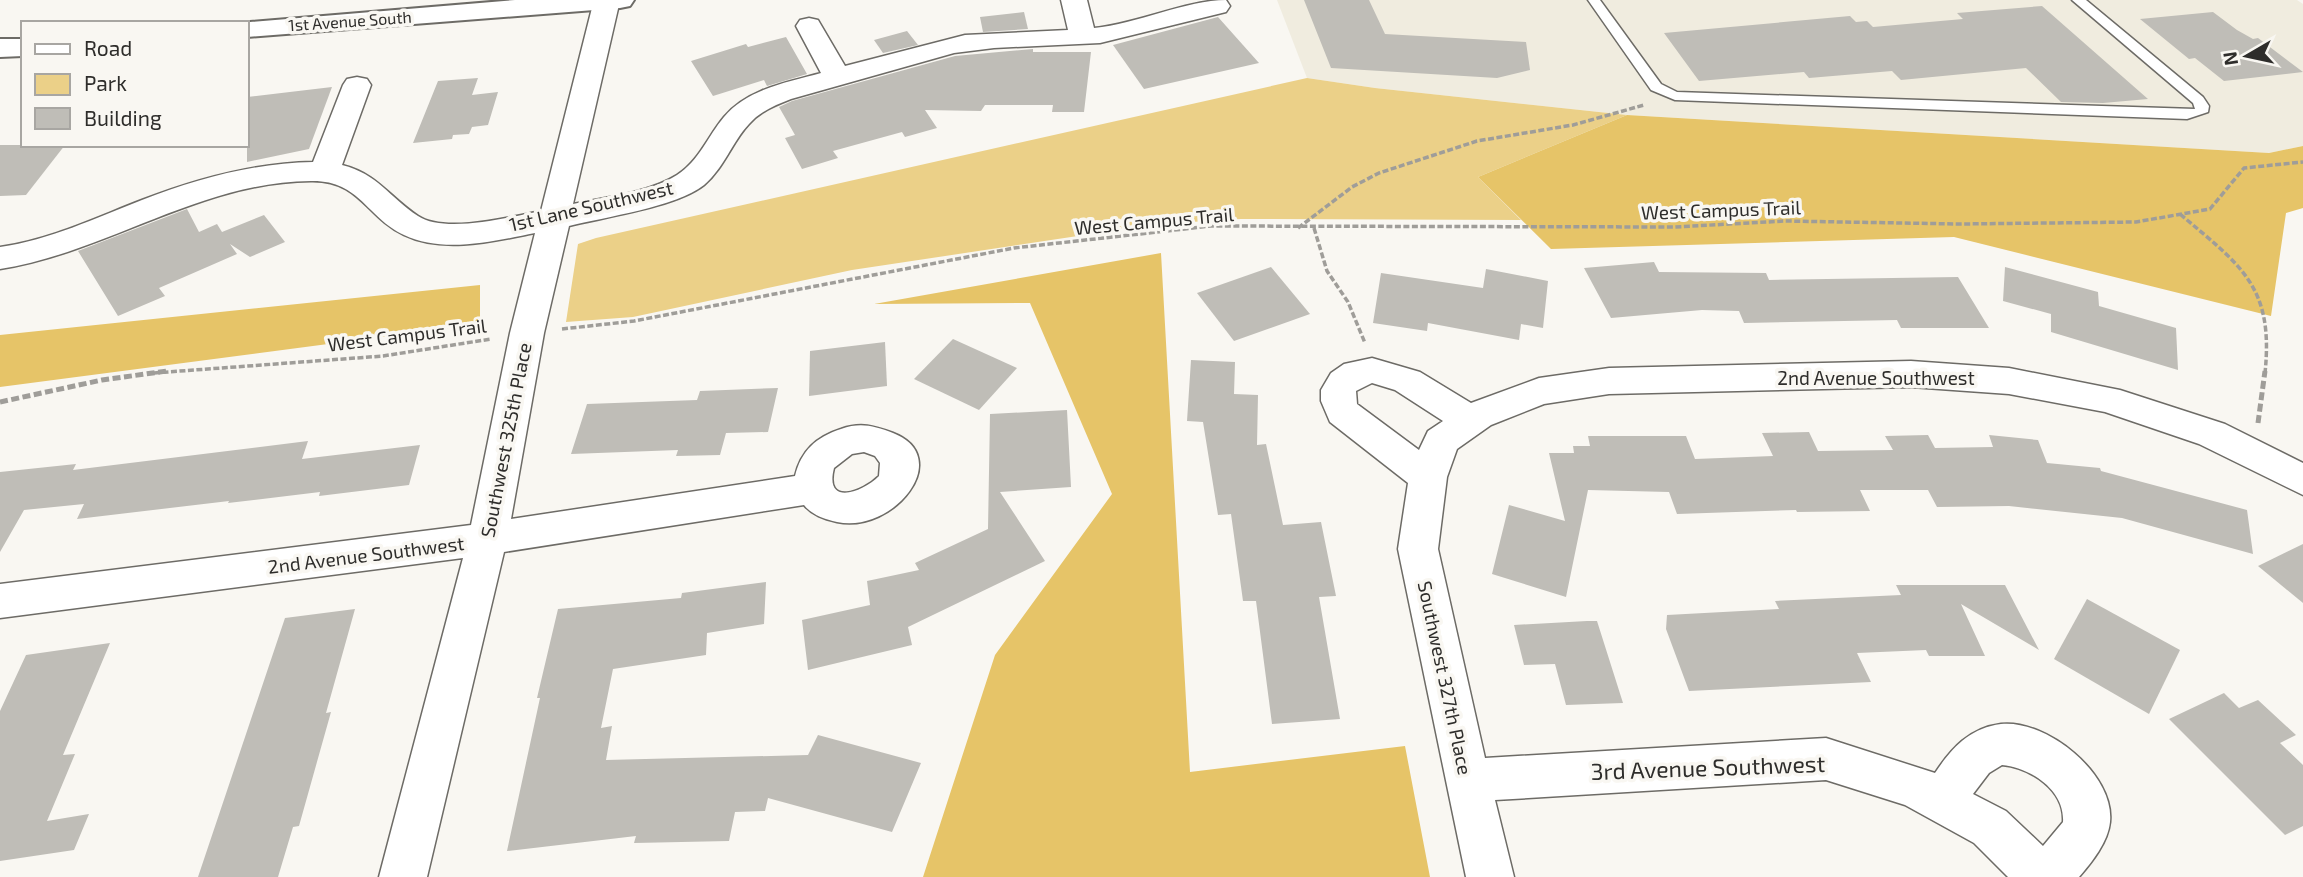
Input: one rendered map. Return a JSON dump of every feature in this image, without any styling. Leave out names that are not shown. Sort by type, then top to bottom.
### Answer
[{"type":"main road","name":"1st Avenue South","points":[[248,29],[611,0]]},
{"type":"main road","points":[[0,48],[21,47]]},
{"type":"street","name":"Southwest 325th Place","points":[[403,877],[488,539],[527,332],[611,0]]},
{"type":"street","points":[[1074,0],[1083,37]]},
{"type":"street","name":"1st Lane Southwest","points":[[0,258],[54,247],[156,206],[219,185],[271,174],[324,172],[357,179],[403,222],[431,233],[471,234],[650,197],[681,185],[703,169],[730,125],[744,112],[774,96],[962,43],[1104,35],[1217,6]]},
{"type":"street","points":[[809,26],[837,77]]},
{"type":"street","points":[[324,172],[357,86]]},
{"type":"street","points":[[1428,477],[1343,412],[1337,392],[1342,383],[1350,375],[1375,370],[1400,377],[1474,418]]},
{"type":"street","name":"2nd Avenue Southwest","points":[[1474,418],[1539,391],[1609,381],[1911,374],[2009,381],[2107,399],[2212,434],[2303,480]]},
{"type":"street","name":"Southwest 327th Place","points":[[1474,418],[1441,441],[1428,477],[1418,549],[1490,877]]},
{"type":"street","name":"2nd Avenue Southwest","points":[[0,601],[488,539],[814,488]]},
{"type":"street","points":[[1942,802],[1976,755],[1988,747],[2004,745],[2024,748],[2062,769],[2076,786],[2085,804],[2087,821],[2082,835],[2047,877]]},
{"type":"street","name":"3rd Avenue Southwest","points":[[1467,780],[1826,760],[1916,787],[1990,827],[2041,877]]},
{"type":"lane","points":[[1594,0],[1653,82],[1667,93],[1682,96],[2187,115],[2201,112],[2202,106],[2197,100],[2077,0]]},
{"type":"path","points":[[1298,228],[1352,187],[1379,173],[1478,141],[1573,125],[1637,108],[1667,93]]},
{"type":"path","name":"West Campus Trail","points":[[0,402],[102,380],[177,370],[383,355],[527,332],[634,321],[909,266],[1014,248],[1211,226],[1675,227],[1786,221],[1961,224],[2136,222],[2210,209],[2244,168],[2303,162]]},
{"type":"path","points":[[2180,214],[2250,279],[2259,298],[2266,344],[2254,455]]},
{"type":"path","points":[[1314,228],[1326,271],[1352,309],[1375,370]]},
{"type":"shaded area","points":[[1277,0],[2297,0],[2303,4],[2303,146],[2269,153],[1627,115],[1375,88],[1307,78]]},
{"type":"shaded area","points":[[1627,115],[2269,153],[2303,146],[2303,208],[2286,213],[2271,316],[1954,237],[1551,249],[1478,177]]},
{"type":"shaded area","points":[[1161,253],[1190,772],[1405,746],[1430,877],[923,877],[995,655],[1112,494],[1030,303],[874,304]]},
{"type":"shaded area","points":[[480,285],[480,324],[0,387],[0,335]]},
{"type":"green space","points":[[1307,78],[1375,88],[1627,115],[1478,177],[1521,220],[1241,219],[1158,224],[852,270],[633,317],[566,322],[578,244],[596,238]]},
{"type":"building","points":[[1304,0],[1369,0],[1385,34],[1526,42],[1530,70],[1497,78],[1331,68]]},
{"type":"building","points":[[2042,6],[2148,99],[2103,103],[2061,102],[2026,68],[1901,80],[1892,71],[1809,78],[1804,72],[1699,81],[1664,33],[1850,16],[1856,22],[1867,21],[1873,27],[1963,19],[1957,13]]},
{"type":"building","points":[[1024,12],[1028,29],[983,32],[980,17]]},
{"type":"building","points":[[2213,12],[2237,30],[2253,39],[2258,38],[2303,72],[2224,81],[2195,58],[2189,59],[2140,19]]},
{"type":"building","points":[[1218,17],[1259,63],[1144,89],[1113,45]]},
{"type":"building","points":[[907,31],[918,45],[883,53],[874,40]]},
{"type":"building","points":[[786,37],[807,74],[767,86],[764,80],[713,96],[691,61],[746,44],[748,47]]},
{"type":"building","points":[[1033,49],[1033,52],[1091,52],[1084,112],[1052,112],[1053,105],[985,105],[981,111],[925,110],[937,128],[905,137],[902,132],[833,151],[838,158],[802,169],[785,138],[795,135],[779,107],[792,101],[955,56]]},
{"type":"building","points":[[478,78],[472,95],[498,92],[488,125],[472,127],[469,134],[453,135],[452,139],[413,143],[438,81]]},
{"type":"building","points":[[332,87],[309,149],[247,162],[248,97]]},
{"type":"building","points":[[0,145],[63,147],[26,195],[0,196]]},
{"type":"building","points":[[187,209],[199,232],[217,224],[222,232],[264,215],[285,242],[250,257],[230,244],[237,254],[159,288],[165,296],[118,316],[78,251]]},
{"type":"building","points":[[1654,262],[1659,272],[1766,273],[1769,280],[1958,277],[1989,328],[1901,328],[1897,320],[1744,323],[1739,311],[1702,310],[1611,318],[1584,268]]},
{"type":"building","points":[[1271,267],[1310,314],[1234,341],[1197,293]]},
{"type":"building","points":[[2005,267],[2098,292],[2099,306],[2176,328],[2178,370],[2051,332],[2051,314],[2003,301]]},
{"type":"building","points":[[1486,269],[1548,281],[1543,328],[1521,324],[1519,340],[1428,323],[1427,331],[1373,323],[1381,273],[1483,288]]},
{"type":"building","points":[[953,339],[1017,368],[979,410],[914,379]]},
{"type":"building","points":[[885,342],[887,386],[809,396],[810,351]]},
{"type":"building","points":[[1191,360],[1235,362],[1234,394],[1258,395],[1257,445],[1266,444],[1283,525],[1321,522],[1336,596],[1319,597],[1340,719],[1272,724],[1256,601],[1243,601],[1231,514],[1218,515],[1203,422],[1187,421]]},
{"type":"building","points":[[778,388],[768,432],[726,433],[720,455],[676,456],[678,450],[571,454],[587,404],[697,400],[700,391]]},
{"type":"building","points":[[1067,410],[1071,487],[1000,492],[1045,561],[908,627],[912,645],[808,670],[802,620],[870,605],[867,581],[919,570],[915,563],[988,529],[990,414]]},
{"type":"building","points":[[1809,432],[1818,451],[1893,450],[1885,436],[1928,435],[1935,448],[1993,447],[1989,435],[2038,440],[2047,463],[2100,468],[2101,471],[2247,510],[2253,554],[2122,518],[2009,506],[1937,507],[1928,490],[1860,490],[1870,511],[1796,510],[1677,514],[1669,492],[1588,490],[1566,597],[1492,574],[1509,505],[1565,521],[1549,453],[1574,453],[1573,446],[1590,446],[1588,436],[1686,436],[1695,459],[1773,456],[1762,433]]},
{"type":"building","points":[[308,441],[302,459],[420,445],[409,485],[319,496],[320,492],[228,503],[229,501],[77,519],[84,504],[24,510],[0,552],[0,472],[76,464],[73,470]]},
{"type":"building","points":[[2303,544],[2303,603],[2258,566]]},
{"type":"building","points":[[766,582],[764,624],[707,633],[706,655],[613,669],[601,728],[612,726],[606,760],[808,755],[818,735],[921,763],[892,832],[768,798],[765,811],[735,812],[729,841],[634,843],[636,836],[507,851],[540,698],[537,698],[558,609],[681,598],[682,593]]},
{"type":"building","points":[[1896,585],[2005,585],[2039,650],[1961,604],[1985,656],[1929,656],[1926,650],[1857,653],[1871,682],[1689,691],[1666,629],[1667,615],[1779,609],[1775,601],[1901,595]]},
{"type":"building","points":[[2087,599],[2180,650],[2149,714],[2054,659]]},
{"type":"building","points":[[355,609],[326,713],[331,712],[299,826],[293,827],[278,877],[198,877],[285,618]]},
{"type":"building","points":[[1597,621],[1623,703],[1566,705],[1555,664],[1524,665],[1514,625]]},
{"type":"building","points":[[110,643],[63,755],[75,754],[47,821],[89,814],[74,850],[0,861],[0,711],[26,655]]},
{"type":"building","points":[[2224,693],[2239,708],[2258,700],[2296,735],[2280,743],[2303,765],[2303,826],[2285,835],[2169,719]]}]
